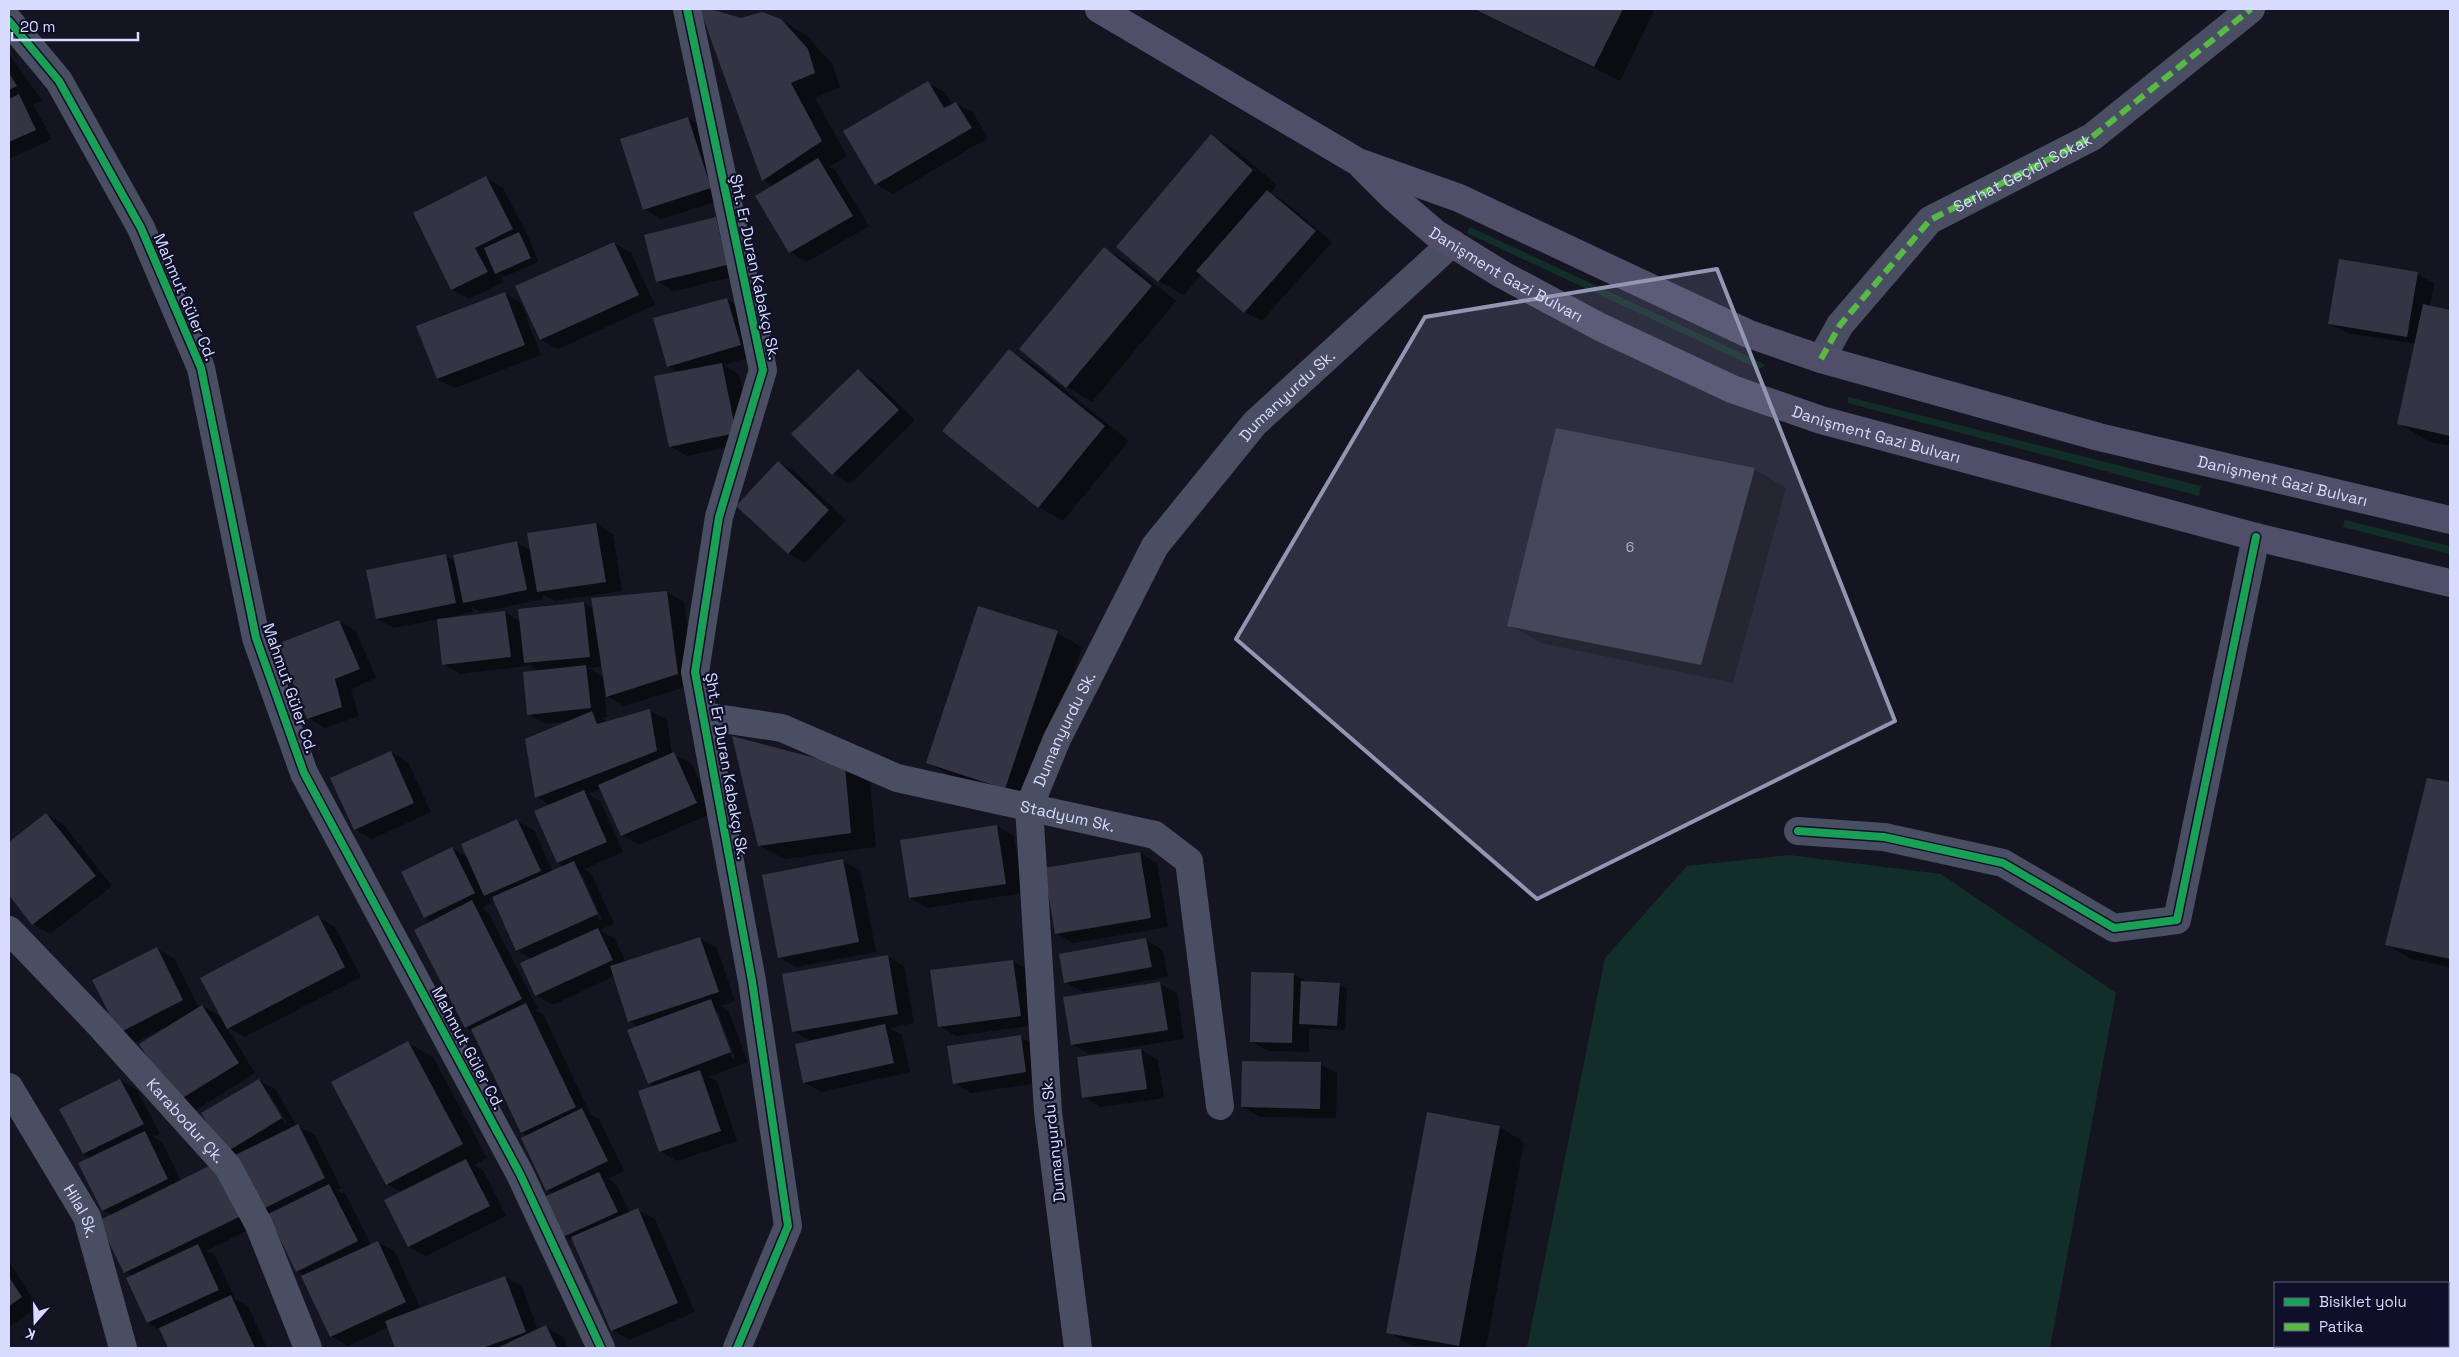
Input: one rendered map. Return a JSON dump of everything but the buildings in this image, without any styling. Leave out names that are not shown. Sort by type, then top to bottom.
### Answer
[{"type":"main road","name":"Danişment Gazi Bulvarı","points":[[1099,9],[1358,162],[1459,198],[1749,334],[1821,359],[2099,437],[2450,520]]},
{"type":"main road","name":"Danişment Gazi Bulvarı","points":[[1358,162],[1393,197],[1435,233],[1503,275],[1600,327],[1732,389],[1821,420],[2256,538],[2450,583]]},
{"type":"street","name":"Şht. Er Duran Kabakçı Sk.","points":[[687,9],[763,370],[719,517],[695,672],[752,981],[788,1226],[737,1348]]},
{"type":"street","name":"Serhat Geçidi Sokak","points":[[1821,359],[1840,325],[1930,220],[2092,137],[2251,9]]},
{"type":"street","name":"Mahmut Güler Cd.","points":[[9,21],[59,81],[141,228],[201,368],[256,638],[304,773],[520,1174],[601,1348]]},
{"type":"street","name":"Dumanyurdu Sk.","points":[[1078,1348],[1048,1112],[1029,807],[1056,739],[1155,546],[1255,423],[1452,244]]},
{"type":"street","points":[[1798,831],[1884,837],[2003,863],[2114,928],[2177,920],[2256,538]]},
{"type":"street","name":"Stadyum Sk.","points":[[703,716],[782,728],[898,778],[1155,835],[1189,861],[1220,1106]]},
{"type":"street","name":"Karabodur Çk.","points":[[9,930],[98,1023],[228,1167],[259,1225],[308,1348]]},
{"type":"street","name":"Hilal Sk.","points":[[9,1087],[87,1217],[123,1348]]},
{"type":"highlighted area","points":[[1717,269],[1895,721],[1537,899],[1236,639],[1425,317]]},
{"type":"green space","points":[[1470,227],[1765,366],[1759,369],[1467,233]]},
{"type":"green space","points":[[1848,397],[2201,486],[2199,496],[1848,403]]},
{"type":"green space","points":[[2345,520],[2450,546],[2450,554],[2343,527]]},
{"type":"green space","points":[[1789,855],[1941,874],[2116,993],[2050,1348],[1527,1348],[1605,958],[1687,866]]},
{"type":"marked path","points":[[1821,359],[1840,325],[1930,220],[2092,137],[2251,9]]},
{"type":"cycle path","points":[[687,9],[763,370],[719,517],[695,672],[752,981],[788,1226],[737,1348]]},
{"type":"cycle path","points":[[9,21],[59,81],[141,228],[201,368],[256,638],[304,773],[520,1174],[601,1348]]},
{"type":"cycle path","points":[[1798,831],[1884,837],[2003,863],[2114,928],[2177,920],[2256,537]]}]
